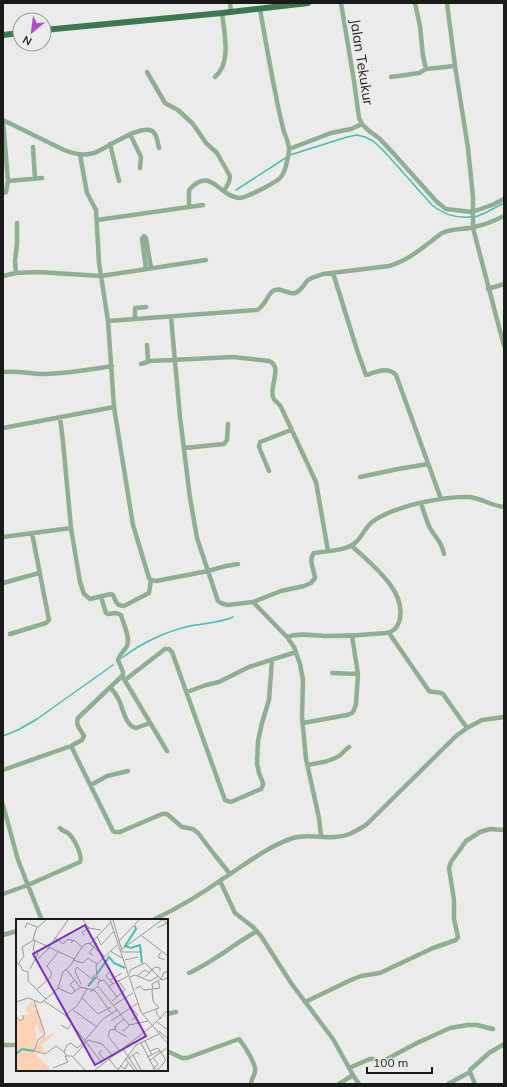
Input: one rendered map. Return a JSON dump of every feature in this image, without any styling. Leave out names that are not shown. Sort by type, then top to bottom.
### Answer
[{"type":"main road","points":[[52,29],[308,3]]},
{"type":"street","points":[[230,3],[231,11]]},
{"type":"street","name":"Jalan Tekukur","points":[[341,3],[359,118],[362,124]]},
{"type":"street","points":[[415,3],[426,69]]},
{"type":"street","points":[[447,3],[468,148],[473,197],[473,227],[504,346]]},
{"type":"street","points":[[189,206],[189,190],[198,182],[208,181],[233,196],[238,198],[244,197],[279,179],[283,174],[287,163],[289,149],[274,87],[260,8]]},
{"type":"street","points":[[215,77],[221,71],[226,60],[222,13]]},
{"type":"street","points":[[391,77],[419,73],[426,69],[455,66]]},
{"type":"street","points":[[147,72],[165,103],[178,110],[188,118],[206,143],[217,153],[230,176],[229,182],[224,191]]},
{"type":"street","points":[[3,193],[7,190],[8,181],[5,164],[3,121],[72,153],[95,153],[142,129],[150,130],[155,134],[159,148]]},
{"type":"street","points":[[289,149],[331,133],[351,129],[362,124],[380,139],[443,208],[472,213],[492,205],[504,198]]},
{"type":"street","points":[[130,134],[141,157],[140,168]]},
{"type":"street","points":[[110,144],[119,181]]},
{"type":"street","points":[[33,147],[35,179]]},
{"type":"street","points":[[60,417],[71,528],[80,582],[84,594],[90,599],[111,594],[113,595],[117,604],[124,606],[149,593],[151,580],[149,578],[133,526],[121,457],[114,407],[108,321],[101,276],[96,207],[87,193],[80,154]]},
{"type":"street","points":[[8,181],[42,178]]},
{"type":"street","points":[[97,220],[203,205]]},
{"type":"street","points":[[108,321],[257,310],[262,307],[274,290],[280,289],[291,294],[296,293],[314,277],[397,264],[408,259],[426,244],[447,231],[473,227],[504,216]]},
{"type":"street","points":[[16,273],[15,261],[18,224]]},
{"type":"street","points":[[144,236],[146,238],[149,269],[142,239],[144,236]]},
{"type":"street","points":[[3,276],[16,273],[38,272],[101,276],[206,260]]},
{"type":"street","points":[[333,273],[366,375],[387,370],[396,375],[441,499]]},
{"type":"street","points":[[488,289],[504,284]]},
{"type":"street","points":[[135,319],[135,308],[146,307]]},
{"type":"street","points":[[171,317],[174,359],[194,527],[218,601],[221,603],[253,602],[281,591],[311,584],[314,578],[311,560],[314,553],[352,546],[358,541],[368,525],[374,520],[395,510],[441,499],[469,497],[504,507]]},
{"type":"street","points":[[147,345],[148,361]]},
{"type":"street","points":[[142,364],[148,361],[174,359],[238,357],[272,362],[275,368],[272,392],[273,397],[281,406],[316,482],[328,551]]},
{"type":"street","points":[[3,372],[13,371],[41,374],[73,372],[112,366]]},
{"type":"street","points":[[3,428],[114,407]]},
{"type":"street","points":[[184,448],[216,445],[226,442],[228,424]]},
{"type":"street","points":[[269,471],[259,447],[260,442],[291,430]]},
{"type":"street","points":[[360,477],[428,464]]},
{"type":"street","points":[[421,503],[431,530],[442,545],[444,554]]},
{"type":"street","points":[[3,537],[71,528]]},
{"type":"street","points":[[10,634],[46,623],[50,620],[32,533]]},
{"type":"street","points":[[287,637],[301,634],[321,636],[352,636],[388,633],[395,629],[398,624],[401,609],[390,584],[352,546]]},
{"type":"street","points":[[151,580],[156,581],[238,564]]},
{"type":"street","points":[[3,582],[39,572]]},
{"type":"street","points":[[101,597],[106,613],[116,613],[121,615],[128,639],[127,645],[120,654],[118,660],[124,678],[168,751]]},
{"type":"street","points":[[253,602],[287,637],[294,647],[303,674],[303,722],[307,765],[319,818],[321,836]]},
{"type":"street","points":[[388,633],[429,691],[439,692],[442,694],[467,728]]},
{"type":"street","points":[[303,722],[352,713],[356,704],[358,674],[352,636]]},
{"type":"street","points":[[3,770],[78,743],[84,738],[84,735],[76,722],[78,718],[110,687],[165,649],[169,649],[172,652],[187,692],[225,800],[231,802],[256,792],[263,785],[257,764],[258,741],[269,700],[272,660]]},
{"type":"street","points":[[187,692],[219,682],[249,667],[296,652]]},
{"type":"street","points":[[332,673],[358,674]]},
{"type":"street","points":[[110,687],[117,696],[125,716],[132,726],[136,728],[150,723]]},
{"type":"street","points":[[155,919],[168,913],[220,881],[257,856],[288,840],[308,835],[335,837],[343,836],[358,830],[366,825],[445,745],[467,728],[482,720],[504,718]]},
{"type":"street","points":[[71,746],[113,831],[120,832],[162,814],[166,814],[182,827],[194,830],[198,833],[230,874]]},
{"type":"street","points":[[307,765],[331,760],[349,747]]},
{"type":"street","points":[[91,785],[107,776],[128,771]]},
{"type":"street","points":[[3,805],[18,860],[41,919]]},
{"type":"street","points":[[3,894],[28,885],[80,862],[80,854],[73,840],[68,833],[60,828]]},
{"type":"street","points":[[305,1002],[351,980],[361,976],[380,973],[433,948],[456,940],[458,937],[454,919],[454,900],[449,868],[451,862],[466,841],[480,832],[490,829],[504,830]]},
{"type":"street","points":[[220,881],[235,913],[261,936],[291,983],[333,1039],[359,1084]]},
{"type":"street","points":[[3,935],[16,931]]},
{"type":"street","points":[[188,973],[199,968],[257,931]]},
{"type":"street","points":[[168,1014],[176,1012]]},
{"type":"street","points":[[349,1068],[370,1059],[376,1061],[385,1060],[450,1028],[468,1024],[493,1029]]},
{"type":"street","points":[[168,1051],[182,1058],[187,1058],[240,1039],[255,1069],[251,1079],[251,1084]]},
{"type":"street","points":[[448,1084],[470,1072],[473,1067],[489,1053],[504,1044]]},
{"type":"street","points":[[3,1045],[16,1045]]},
{"type":"street","points":[[470,1072],[474,1084]]},
{"type":"street","points":[[339,1084],[353,1075]]},
{"type":"waterway","points":[[290,155],[347,137],[357,135],[365,137],[373,141],[383,150],[432,205],[450,215],[471,217]]},
{"type":"waterway","points":[[236,190],[287,157]]},
{"type":"waterway","points":[[475,217],[504,203]]},
{"type":"waterway","points":[[122,658],[154,638],[172,631],[190,626],[223,621],[233,617]]},
{"type":"waterway","points":[[3,736],[18,730],[37,719],[113,665]]}]
